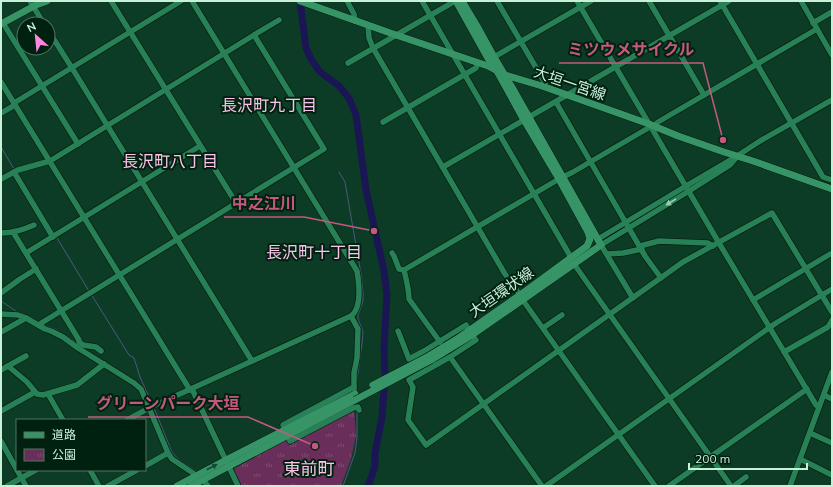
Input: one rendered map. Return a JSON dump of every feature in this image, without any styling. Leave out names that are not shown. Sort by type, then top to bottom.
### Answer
[{"type":"main road","points":[[2,22],[33,2],[47,1]]},
{"type":"main road","name":"大垣一宮線","points":[[300,1],[488,66],[505,75],[568,95],[724,152],[832,189]]},
{"type":"main road","points":[[456,1],[489,60],[526,118],[600,242]]},
{"type":"main road","points":[[462,1],[505,75],[526,118]]},
{"type":"main road","points":[[561,178],[588,232],[590,239],[587,246]]},
{"type":"main road","points":[[588,232],[600,242]]},
{"type":"main road","name":"大垣環状線","points":[[178,486],[195,476],[227,463],[286,433],[354,393],[430,358],[471,333],[587,246],[600,242]]},
{"type":"main road","name":"大垣環状線","points":[[521,297],[574,264],[600,242]]},
{"type":"main road","name":"大垣環状線","points":[[191,486],[203,480],[227,463]]},
{"type":"street","points":[[111,1],[236,203]]},
{"type":"street","points":[[1,113],[42,86],[181,1]]},
{"type":"street","points":[[129,419],[149,408],[351,316],[354,314],[358,302],[359,289],[357,271],[192,1]]},
{"type":"street","points":[[347,1],[354,14],[355,21]]},
{"type":"street","points":[[422,1],[569,254]]},
{"type":"street","points":[[348,63],[456,1]]},
{"type":"street","points":[[497,1],[545,83],[544,87]]},
{"type":"street","points":[[577,1],[687,189],[716,245],[753,300],[816,405],[820,407]]},
{"type":"street","points":[[494,57],[591,1]]},
{"type":"street","points":[[649,1],[704,95]]},
{"type":"street","points":[[443,168],[526,118],[669,36],[722,3],[729,1]]},
{"type":"street","points":[[800,1],[832,55]]},
{"type":"street","points":[[33,2],[40,16]]},
{"type":"street","points":[[722,3],[823,177],[832,180]]},
{"type":"street","points":[[813,23],[832,12]]},
{"type":"street","points":[[1,179],[14,172],[50,161],[279,20]]},
{"type":"street","points":[[2,22],[78,144]]},
{"type":"street","points":[[368,25],[369,38],[373,48],[505,274],[655,486]]},
{"type":"street","points":[[392,253],[399,269],[404,270],[817,29]]},
{"type":"street","points":[[40,324],[177,238],[324,149],[254,35]]},
{"type":"street","points":[[56,43],[252,361]]},
{"type":"street","points":[[383,122],[465,75],[476,68],[478,63]]},
{"type":"street","points":[[1,82],[191,389],[238,486]]},
{"type":"street","points":[[600,242],[626,222],[730,165],[737,156],[760,141],[832,100]]},
{"type":"street","points":[[556,102],[626,222],[661,278]]},
{"type":"street","points":[[26,254],[200,146]]},
{"type":"street","points":[[14,172],[53,237]]},
{"type":"street","points":[[600,242],[630,228],[687,189]]},
{"type":"street","points":[[398,332],[409,359],[440,342],[466,325],[476,340],[450,357],[409,380],[413,387],[408,420],[426,445],[683,262],[772,213],[832,312]]},
{"type":"street","points":[[1,232],[13,232],[34,225]]},
{"type":"street","points":[[13,232],[79,342],[83,345],[96,347],[101,351]]},
{"type":"street","points":[[607,254],[623,253],[659,241],[708,243],[716,245]]},
{"type":"street","points":[[600,242],[633,298]]},
{"type":"street","points":[[753,300],[832,253]]},
{"type":"street","points":[[574,264],[732,486],[746,477]]},
{"type":"street","points":[[1,293],[36,269]]},
{"type":"street","points":[[404,270],[409,299],[440,342]]},
{"type":"street","points":[[546,486],[769,327],[832,289]]},
{"type":"street","points":[[1,314],[18,315],[40,324],[45,329],[51,330],[63,337],[134,383],[141,389],[168,453],[172,459],[193,473],[195,476]]},
{"type":"street","points":[[543,328],[562,315]]},
{"type":"street","points":[[351,316],[358,329],[357,358],[354,373],[354,393],[283,425],[290,441],[353,408],[358,407],[359,410]]},
{"type":"street","points":[[1,332],[26,318]]},
{"type":"street","points":[[784,352],[828,327],[832,320]]},
{"type":"street","points":[[1,370],[26,356]]},
{"type":"street","points":[[450,357],[542,486]]},
{"type":"street","points":[[8,366],[28,382],[37,394],[43,395],[77,385],[104,364]]},
{"type":"street","points":[[790,486],[832,372]]},
{"type":"street","points":[[670,486],[807,389]]},
{"type":"street","points":[[1,411],[35,392]]},
{"type":"street","points":[[48,394],[62,419]]},
{"type":"street","points":[[824,395],[832,399]]},
{"type":"street","points":[[810,433],[832,443]]},
{"type":"street","points":[[1,441],[16,468]]},
{"type":"street","points":[[146,465],[168,453]]},
{"type":"street","points":[[800,459],[832,475]]},
{"type":"street","points":[[18,471],[26,486]]},
{"type":"street","points":[[7,486],[34,471]]},
{"type":"street","points":[[91,471],[99,486]]},
{"type":"street","points":[[108,486],[135,471]]},
{"type":"street","points":[[203,480],[208,486]]},
{"type":"green space","points":[[354,409],[356,436],[351,459],[341,486],[242,486],[234,471],[235,468],[287,440],[288,443]]},
{"type":"waterway","points":[[300,1],[306,48],[311,59],[320,72],[339,86],[349,98],[356,115],[366,190],[384,271],[387,295],[384,347],[385,377],[382,417],[375,453],[375,466],[368,486]]},
{"type":"waterway","points":[[1,147],[14,169]]},
{"type":"waterway","points":[[339,172],[345,182],[363,293],[363,301],[358,315],[363,332],[357,379]]},
{"type":"waterway","points":[[45,219],[54,233]]},
{"type":"waterway","points":[[57,238],[89,291]]},
{"type":"waterway","points":[[91,294],[129,355],[134,358],[140,377],[152,404]]},
{"type":"waterway","points":[[1,301],[17,312]]},
{"type":"waterway","points":[[22,313],[32,318]]},
{"type":"waterway","points":[[43,325],[55,329],[77,343]]},
{"type":"waterway","points":[[144,389],[148,394]]},
{"type":"waterway","points":[[154,408],[173,454],[179,460],[196,471]]},
{"type":"waterway","points":[[343,486],[355,453],[357,438],[357,412]]},
{"type":"waterway","points":[[208,481],[212,486]]},
{"type":"place","name":"ミツウメサイクル","points":[[723,140]]},
{"type":"place","name":"中之江川","points":[[374,231]]},
{"type":"place","name":"グリーンパーク大垣","points":[[315,446]]},
{"type":"district","name":"長沢町九丁目","points":[[269,105]]},
{"type":"district","name":"長沢町八丁目","points":[[170,161]]},
{"type":"district","name":"長沢町十丁目","points":[[314,252]]},
{"type":"district","name":"東前町","points":[[309,468]]}]
